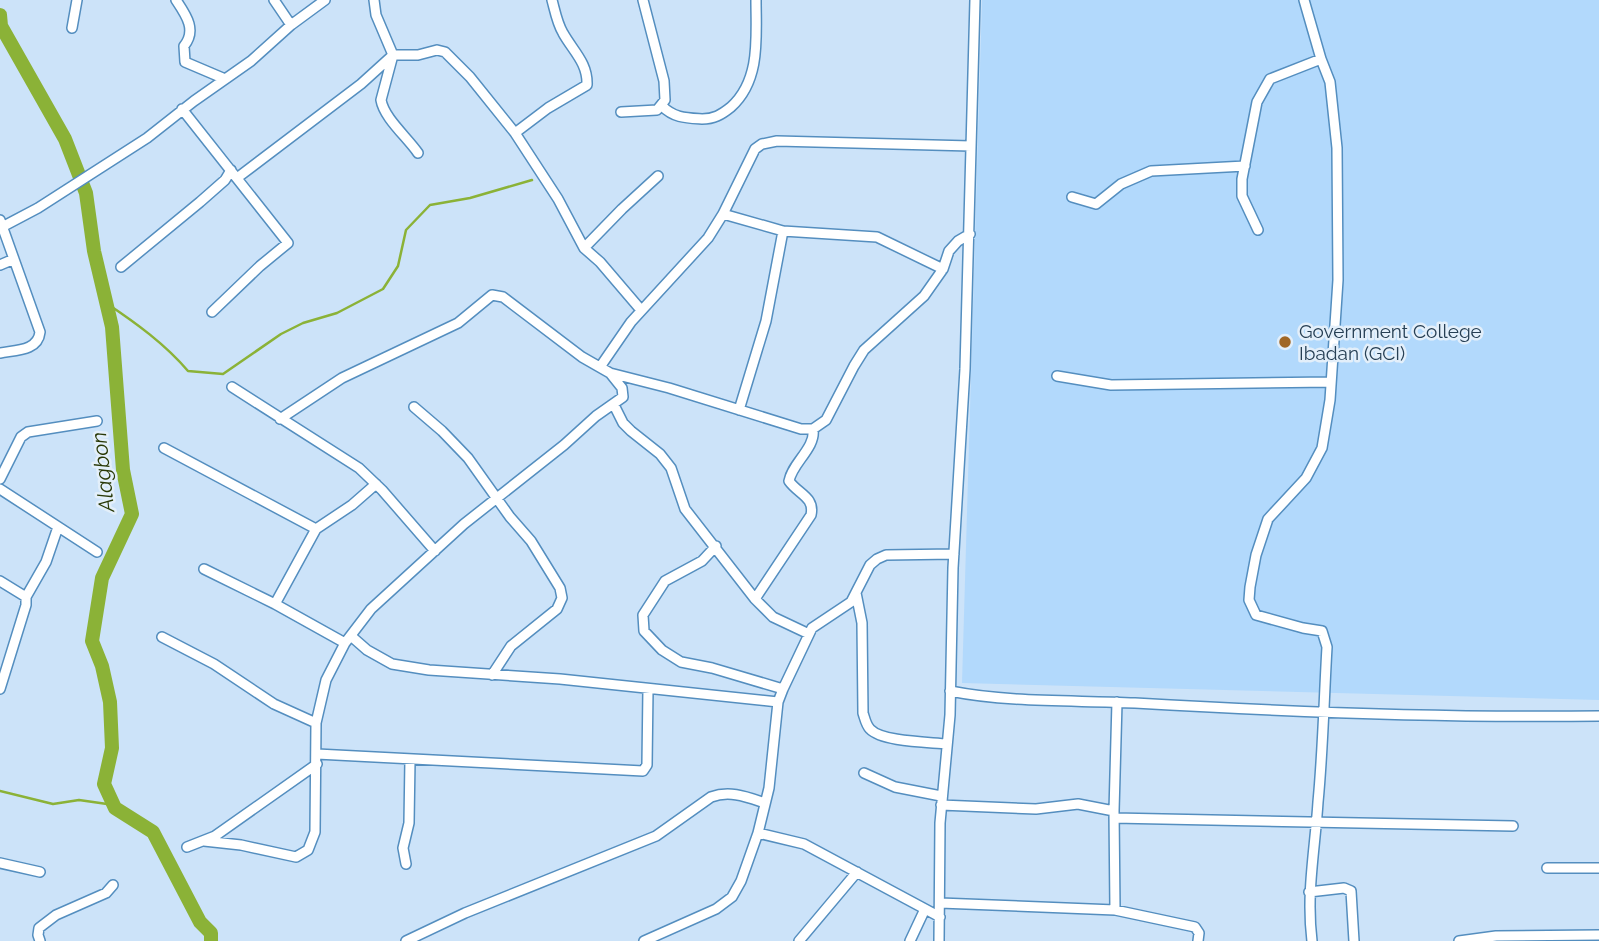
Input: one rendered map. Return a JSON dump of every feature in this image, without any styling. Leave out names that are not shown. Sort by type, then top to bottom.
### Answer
[{"type":"street","points":[[72,28],[76,0]]},
{"type":"street","points":[[176,0],[192,28],[190,38],[184,46],[185,62],[225,79]]},
{"type":"street","points":[[274,0],[291,25]]},
{"type":"street","points":[[0,353],[32,347],[40,339],[38,322],[1,224],[63,192],[148,138],[182,109],[251,61],[291,25],[325,0]]},
{"type":"street","points":[[374,0],[376,15],[393,55],[381,100],[382,106],[387,117],[418,153]]},
{"type":"street","points":[[515,133],[548,108],[587,85],[584,66],[562,32],[552,0]]},
{"type":"street","points":[[621,112],[657,110],[665,100],[664,80],[643,0]]},
{"type":"street","points":[[662,106],[671,115],[711,119],[718,117],[739,99],[754,64],[756,0]]},
{"type":"street","points":[[939,941],[941,800],[950,691],[954,554],[965,369],[975,0]]},
{"type":"street","points":[[1304,0],[1330,82],[1337,148],[1338,280],[1331,382],[1322,448],[1306,478],[1268,519],[1256,555],[1249,600],[1256,615],[1322,631],[1327,646],[1322,756],[1309,892],[1312,941]]},
{"type":"street","points":[[121,267],[225,180],[362,84],[393,55],[418,55],[436,50],[445,52],[470,77],[515,133],[558,199],[584,248],[600,262],[641,310]]},
{"type":"street","points":[[1258,230],[1242,196],[1242,179],[1257,103],[1270,79],[1321,59]]},
{"type":"street","points":[[182,109],[288,243],[212,312]]},
{"type":"street","points":[[600,367],[641,310],[699,250],[723,214],[755,149],[762,144],[789,141],[918,147],[971,146]]},
{"type":"street","points":[[1072,197],[1096,204],[1121,184],[1152,171],[1245,166]]},
{"type":"street","points":[[584,248],[659,176]]},
{"type":"street","points":[[723,214],[783,231],[877,237],[943,269]]},
{"type":"street","points":[[739,410],[766,320],[783,231]]},
{"type":"street","points":[[281,419],[342,378],[458,323],[492,295],[503,297],[582,357],[610,373],[801,429],[813,429],[826,420],[864,350],[914,306],[943,269],[949,251],[958,241],[970,234]]},
{"type":"street","points":[[0,265],[14,260]]},
{"type":"street","points":[[204,841],[241,845],[296,857],[311,845],[315,832],[316,723],[326,680],[348,639],[371,609],[435,551],[596,416],[623,397],[622,388],[610,373]]},
{"type":"street","points":[[1057,376],[1111,386],[1331,382]]},
{"type":"street","points":[[232,387],[359,468],[435,551]]},
{"type":"street","points":[[614,405],[631,432],[660,454],[671,468],[685,509],[755,599],[774,617],[808,634]]},
{"type":"street","points":[[414,407],[468,458],[545,561],[560,588],[562,598],[557,609],[511,646],[492,675]]},
{"type":"street","points":[[0,479],[21,438],[28,432],[97,421]]},
{"type":"street","points":[[755,599],[811,516],[810,500],[789,481],[790,474],[813,438],[813,429]]},
{"type":"street","points":[[164,448],[316,529]]},
{"type":"street","points":[[275,604],[316,529],[352,505],[376,484]]},
{"type":"street","points":[[0,489],[97,552]]},
{"type":"street","points":[[0,689],[26,606],[26,597],[46,562],[58,527]]},
{"type":"street","points":[[716,546],[702,561],[665,581],[643,615],[644,631],[662,650],[681,662],[712,668],[783,689]]},
{"type":"street","points":[[644,941],[716,909],[732,897],[741,881],[758,833],[769,788],[778,702],[808,634],[822,620],[852,602],[870,565],[877,559],[886,555],[954,554]]},
{"type":"street","points":[[204,569],[348,639],[392,664],[429,670],[778,702]]},
{"type":"street","points":[[0,581],[26,597]]},
{"type":"street","points":[[856,593],[862,623],[863,713],[867,725],[872,731],[901,740],[947,744]]},
{"type":"street","points":[[162,637],[214,664],[274,704],[316,723]]},
{"type":"street","points":[[187,848],[215,836],[317,759],[410,760],[643,771],[647,765],[648,689]]},
{"type":"street","points":[[950,691],[1009,700],[1117,702],[1322,713],[1439,717],[1599,716]]},
{"type":"street","points":[[1115,910],[1117,702]]},
{"type":"street","points":[[406,864],[403,848],[410,823],[410,760]]},
{"type":"street","points":[[864,773],[895,787],[941,800],[1036,809],[1078,804],[1114,814],[1317,823],[1513,826]]},
{"type":"street","points":[[407,941],[465,913],[656,836],[711,797],[721,793],[738,794],[765,803]]},
{"type":"street","points":[[758,833],[804,844],[940,917]]},
{"type":"street","points":[[0,863],[40,872]]},
{"type":"street","points":[[1547,868],[1599,868]]},
{"type":"street","points":[[799,941],[857,872]]},
{"type":"street","points":[[40,941],[39,928],[48,921],[106,893],[113,885]]},
{"type":"street","points":[[1309,892],[1344,888],[1351,891],[1354,941]]},
{"type":"street","points":[[940,903],[1115,910],[1195,927],[1199,933],[1198,941]]},
{"type":"street","points":[[910,941],[925,909]]},
{"type":"street","points":[[1459,941],[1496,936],[1541,938],[1599,935]]},
{"type":"shaded area","name":"Government College Ibadan (GCI)","points":[[982,0],[1599,0],[1599,700],[962,683]]},
{"type":"waterway","name":"Alagbon","points":[[0,15],[1,26],[65,139],[86,193],[94,251],[112,327],[123,470],[132,514],[102,578],[92,641],[102,666],[110,702],[112,748],[104,784],[115,808],[153,832],[200,922],[211,933],[211,941]]},
{"type":"waterway","points":[[106,303],[150,334],[188,371],[223,374],[281,334],[303,323],[337,313],[383,289],[398,266],[406,230],[430,205],[470,198],[532,180]]},
{"type":"waterway","points":[[0,791],[53,804],[79,800],[114,805]]},
{"type":"place","name":"Government College Ibadan (GCI)","points":[[1285,342]]}]
